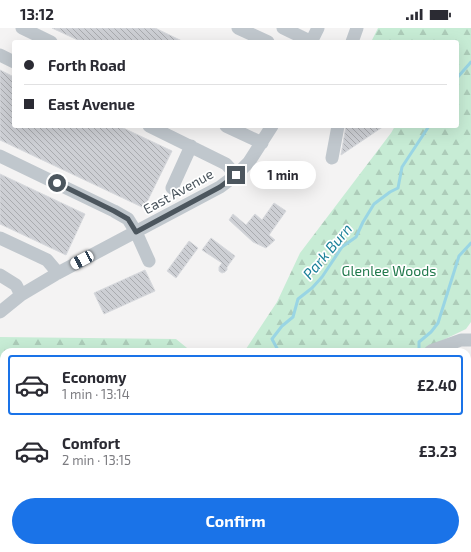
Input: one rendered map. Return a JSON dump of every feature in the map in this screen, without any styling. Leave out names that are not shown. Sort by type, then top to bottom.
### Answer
[{"type":"street","points":[[22,28],[47,40]]},
{"type":"street","points":[[238,28],[264,40]]},
{"type":"street","points":[[283,28],[308,40]]},
{"type":"street","points":[[313,40],[318,28]]},
{"type":"street","points":[[353,40],[357,28]]},
{"type":"street","points":[[0,55],[12,61]]},
{"type":"street","points":[[153,128],[226,164],[236,175]]},
{"type":"street","points":[[230,128],[262,143]]},
{"type":"street","name":"East Avenue","points":[[0,312],[22,295],[58,273],[220,187],[236,175],[249,162],[271,128]]},
{"type":"street","points":[[332,158],[338,128]]},
{"type":"street","points":[[172,188],[191,146]]},
{"type":"street","points":[[0,156],[128,219],[136,232],[149,261]]},
{"type":"street","points":[[0,238],[47,260],[58,273]]},
{"type":"street","points":[[0,275],[16,285],[22,295]]},
{"type":"street","points":[[439,348],[461,340],[471,340]]},
{"type":"green space","name":"Glenlee Woods","points":[[378,28],[471,28],[471,322],[466,329],[430,348],[247,348],[277,302],[300,253],[394,128],[459,128],[459,40],[372,40]]},
{"type":"green space","points":[[0,337],[176,339],[187,348],[0,348]]},
{"type":"building","points":[[52,28],[155,28],[180,40],[78,40]]},
{"type":"building","points":[[0,70],[12,76],[12,128],[123,128],[172,151],[144,208],[0,140]]},
{"type":"building","points":[[346,128],[381,128],[341,155]]},
{"type":"building","points":[[0,174],[85,214],[66,255],[0,224]]},
{"type":"building","points":[[274,203],[286,211],[269,235],[275,240],[266,248],[253,242],[229,220],[233,214],[246,225],[255,214],[262,220]]},
{"type":"building","points":[[211,238],[235,256],[225,272],[222,273],[219,271],[219,267],[222,263],[202,250]]},
{"type":"building","points":[[189,241],[198,248],[176,278],[167,271]]},
{"type":"building","points":[[145,270],[155,291],[104,314],[94,293]]},
{"type":"waterway","name":"Park Burn","points":[[459,76],[471,62]]},
{"type":"waterway","name":"Park Burn","points":[[277,348],[272,339],[282,326],[293,317],[298,299],[312,288],[322,277],[342,247],[356,237],[374,204],[398,188],[402,167],[428,128]]},
{"type":"waterway","points":[[419,348],[419,342],[431,332],[438,323],[459,256],[471,243]]},
{"type":"route","points":[[57,183],[128,219],[136,232],[220,187],[236,175]]}]
